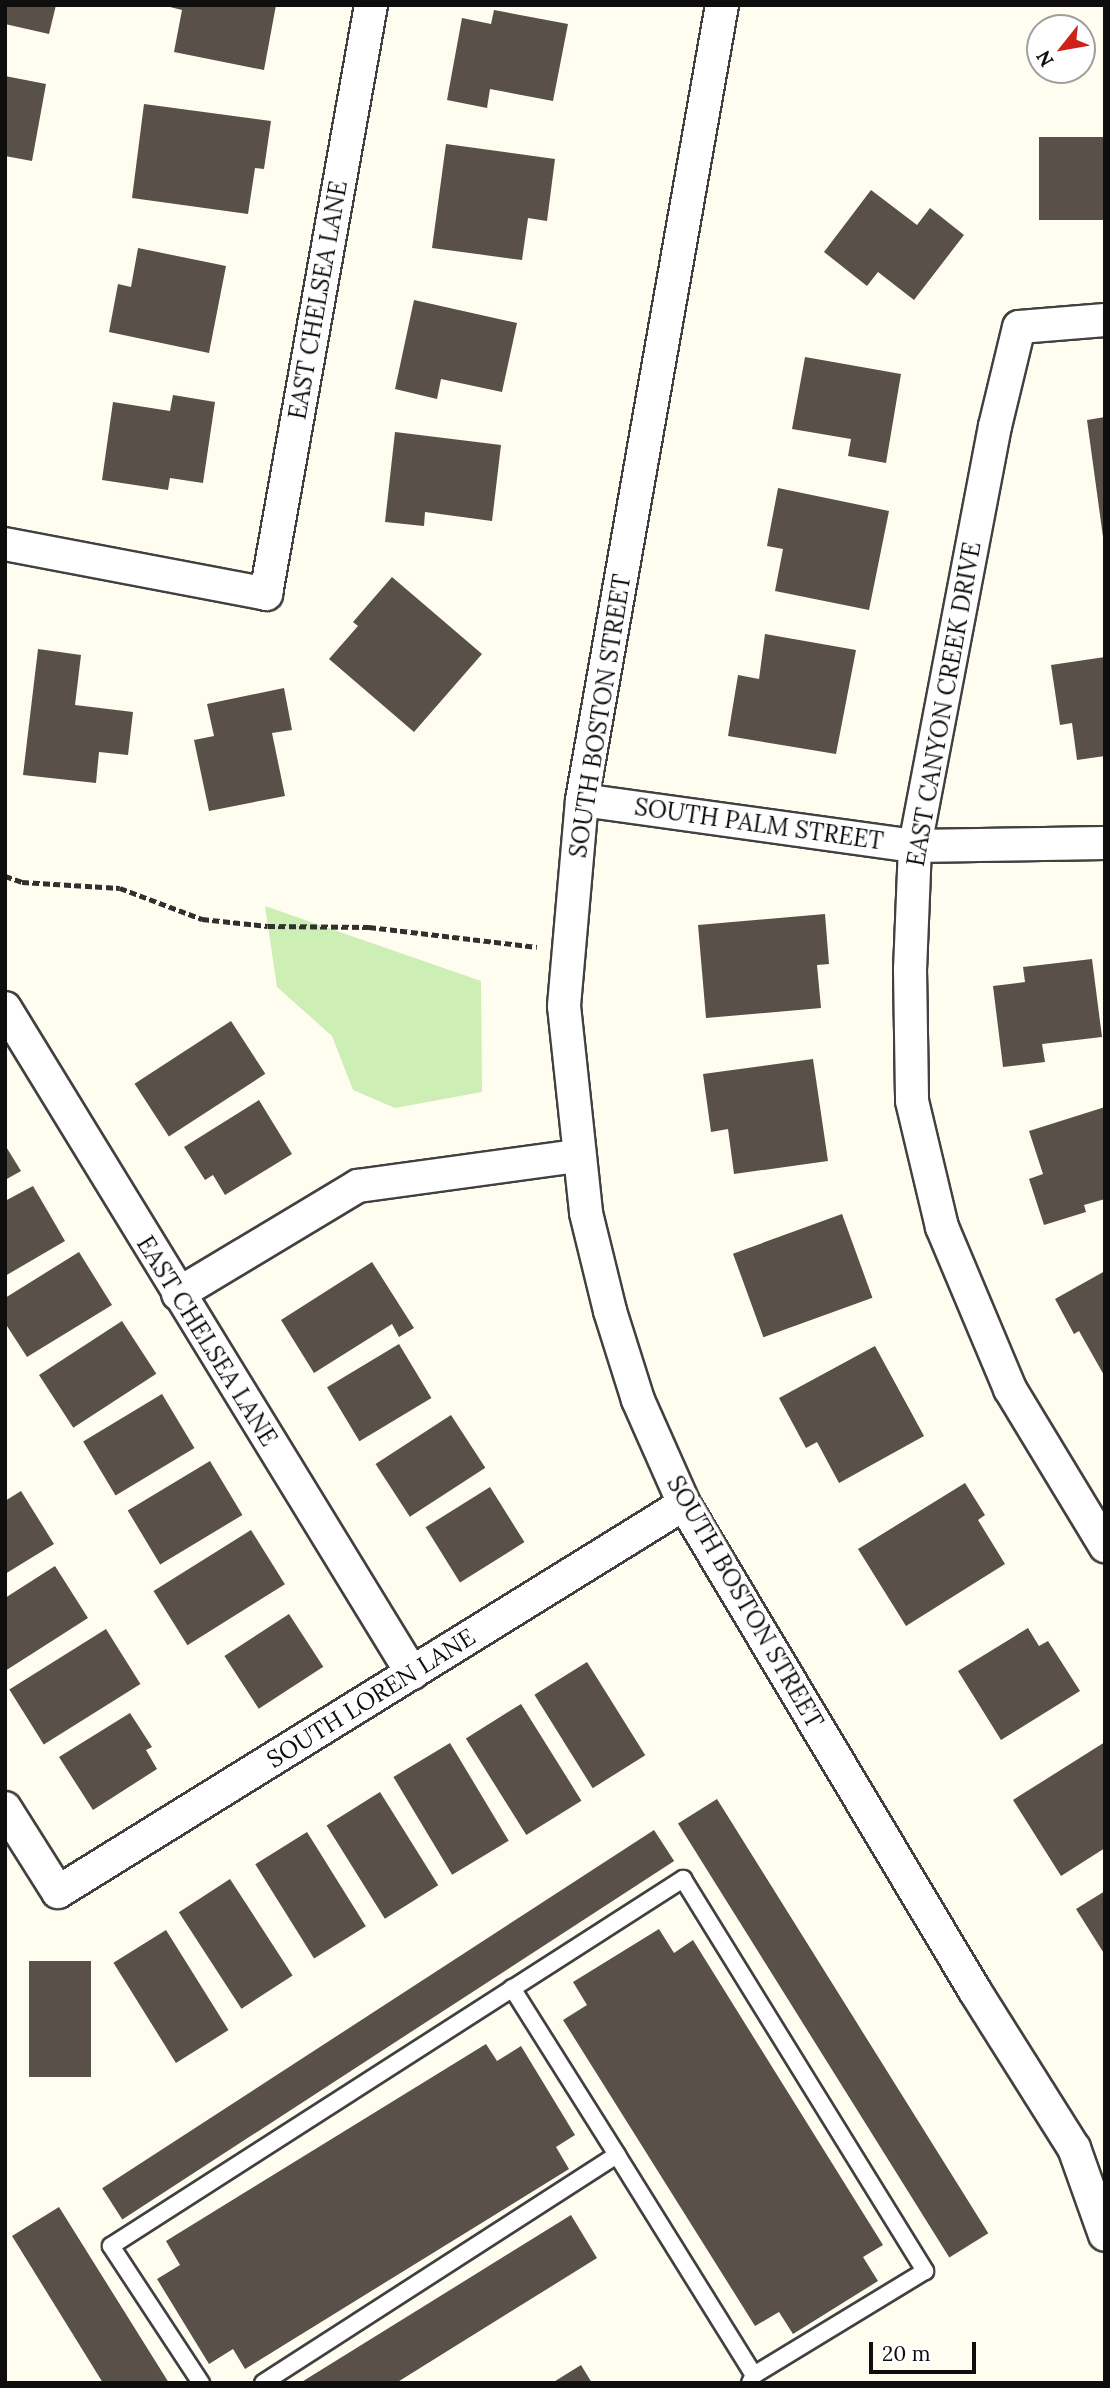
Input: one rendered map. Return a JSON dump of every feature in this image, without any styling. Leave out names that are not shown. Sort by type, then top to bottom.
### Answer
[{"type":"street","name":"EAST CHELSEA LANE","points":[[5,544],[266,594],[371,5]]},
{"type":"street","name":"SOUTH BOSTON STREET","points":[[722,5],[582,800],[564,1006],[586,1213],[610,1311],[638,1400],[684,1504],[975,1991],[1074,2148],[1105,2235]]},
{"type":"street","name":"EAST CANYON CREEK DRIVE","points":[[1105,320],[1019,327],[995,426],[915,846],[910,969],[912,1101],[942,1227],[1010,1389],[1105,1546]]},
{"type":"street","name":"SOUTH PALM STREET","points":[[582,800],[915,846],[1105,843]]},
{"type":"street","name":"EAST CHELSEA LANE","points":[[5,1008],[412,1673]]},
{"type":"street","points":[[178,1294],[358,1186],[578,1156]]},
{"type":"street","name":"SOUTH LOREN LANE","points":[[5,1808],[58,1892],[684,1504]]},
{"type":"street","name":"SOUTH BOSTON STREET","points":[[1074,2148],[1105,2176]]},
{"type":"lane","points":[[201,2383],[111,2245],[512,1988],[684,1879],[925,2271],[752,2379],[617,2155],[512,1988]]},
{"type":"lane","points":[[263,2383],[617,2155]]},
{"type":"path","points":[[5,876],[22,882],[120,888],[202,919],[268,926],[369,927],[508,942],[569,952]]},
{"type":"green space","points":[[265,906],[481,981],[482,1092],[395,1108],[353,1090],[332,1036],[277,987]]},
{"type":"building","points":[[5,5],[56,5],[49,34],[5,24]]},
{"type":"building","points":[[162,5],[276,5],[264,70],[174,52],[182,10]]},
{"type":"building","points":[[494,10],[568,24],[553,101],[490,89],[487,108],[447,100],[462,18],[491,24]]},
{"type":"building","points":[[5,76],[46,84],[32,161],[5,156]]},
{"type":"building","points":[[144,104],[271,121],[264,169],[255,168],[248,214],[132,198]]},
{"type":"building","points":[[1039,137],[1105,137],[1105,220],[1039,220]]},
{"type":"building","points":[[446,144],[555,159],[547,221],[528,218],[522,260],[432,248]]},
{"type":"building","points":[[871,190],[917,225],[930,208],[964,235],[914,300],[878,272],[867,286],[824,252]]},
{"type":"building","points":[[138,248],[226,266],[209,353],[109,332],[118,284],[131,287]]},
{"type":"building","points":[[414,300],[517,323],[502,392],[441,379],[437,399],[395,389]]},
{"type":"building","points":[[805,357],[901,374],[886,463],[848,456],[851,439],[792,429]]},
{"type":"building","points":[[173,395],[215,402],[203,483],[170,478],[168,490],[102,480],[113,402],[170,411]]},
{"type":"building","points":[[1105,417],[1105,537],[1103,537],[1087,420]]},
{"type":"building","points":[[395,432],[501,445],[492,521],[425,512],[424,526],[385,522]]},
{"type":"building","points":[[778,488],[889,511],[869,610],[775,591],[783,549],[767,546]]},
{"type":"building","points":[[392,577],[482,654],[414,732],[329,659],[358,626],[353,622]]},
{"type":"building","points":[[765,634],[856,650],[836,754],[728,736],[738,675],[759,679]]},
{"type":"building","points":[[38,649],[81,655],[75,705],[133,712],[128,755],[99,752],[96,783],[23,775]]},
{"type":"building","points":[[1105,657],[1105,756],[1077,760],[1072,723],[1060,725],[1051,665]]},
{"type":"building","points":[[284,688],[292,730],[272,733],[285,796],[209,811],[194,740],[214,736],[207,704]]},
{"type":"building","points":[[825,914],[829,964],[817,965],[821,1008],[706,1018],[698,925]]},
{"type":"building","points":[[1092,959],[1102,1037],[1042,1044],[1045,1062],[1003,1067],[993,986],[1025,982],[1023,967]]},
{"type":"building","points":[[231,1021],[265,1074],[169,1136],[135,1084]]},
{"type":"building","points":[[813,1059],[828,1161],[734,1174],[728,1129],[711,1132],[703,1074]]},
{"type":"building","points":[[259,1100],[292,1154],[225,1195],[213,1175],[205,1180],[184,1147]]},
{"type":"building","points":[[1105,1107],[1105,1199],[1084,1205],[1086,1212],[1044,1225],[1029,1179],[1043,1174],[1029,1131]]},
{"type":"building","points":[[5,1145],[21,1171],[5,1180]]},
{"type":"building","points":[[33,1186],[65,1241],[5,1276],[5,1201]]},
{"type":"building","points":[[842,1214],[872,1298],[763,1337],[733,1254]]},
{"type":"building","points":[[79,1252],[112,1305],[27,1357],[5,1323],[5,1298]]},
{"type":"building","points":[[372,1262],[414,1328],[399,1337],[392,1324],[314,1373],[281,1320]]},
{"type":"building","points":[[1105,1271],[1105,1377],[1079,1331],[1074,1334],[1055,1299]]},
{"type":"building","points":[[122,1321],[156,1374],[73,1428],[39,1375]]},
{"type":"building","points":[[399,1344],[431,1398],[359,1441],[327,1387]]},
{"type":"building","points":[[875,1346],[924,1436],[839,1483],[817,1442],[806,1448],[779,1398]]},
{"type":"building","points":[[162,1394],[194,1448],[116,1495],[83,1441]]},
{"type":"building","points":[[451,1415],[485,1468],[410,1517],[376,1464]]},
{"type":"building","points":[[210,1461],[242,1515],[160,1564],[128,1510]]},
{"type":"building","points":[[965,1483],[985,1515],[978,1520],[1005,1564],[906,1626],[858,1549]]},
{"type":"building","points":[[490,1487],[524,1542],[460,1582],[426,1527]]},
{"type":"building","points":[[21,1491],[54,1544],[5,1574],[5,1501]]},
{"type":"building","points":[[251,1530],[285,1584],[187,1645],[153,1591]]},
{"type":"building","points":[[55,1566],[88,1618],[5,1671],[5,1598]]},
{"type":"building","points":[[289,1614],[323,1667],[259,1709],[224,1656]]},
{"type":"building","points":[[1028,1628],[1039,1646],[1048,1641],[1080,1691],[1001,1740],[958,1671]]},
{"type":"building","points":[[106,1629],[140,1684],[44,1745],[9,1689]]},
{"type":"building","points":[[587,1662],[645,1755],[593,1788],[534,1695]]},
{"type":"building","points":[[521,1704],[581,1801],[526,1835],[466,1738]]},
{"type":"building","points":[[130,1713],[152,1747],[146,1750],[157,1769],[93,1810],[59,1757]]},
{"type":"building","points":[[1105,1742],[1105,1848],[1061,1876],[1013,1800]]},
{"type":"building","points":[[450,1743],[509,1841],[452,1875],[393,1777]]},
{"type":"building","points":[[380,1792],[438,1885],[385,1919],[327,1825]]},
{"type":"building","points":[[717,1799],[988,2233],[949,2258],[678,1823]]},
{"type":"building","points":[[654,1830],[674,1861],[122,2219],[102,2188]]},
{"type":"building","points":[[307,1832],[366,1926],[314,1958],[255,1864]]},
{"type":"building","points":[[230,1879],[293,1975],[241,2009],[179,1912]]},
{"type":"building","points":[[1105,1891],[1105,1955],[1076,1909]]},
{"type":"building","points":[[659,1929],[674,1953],[693,1940],[883,2245],[863,2257],[878,2281],[793,2334],[779,2312],[755,2326],[563,2020],[587,2005],[573,1982]]},
{"type":"building","points":[[166,1930],[229,2030],[176,2063],[113,1963]]},
{"type":"building","points":[[29,1961],[91,1961],[91,2077],[29,2077]]},
{"type":"building","points":[[486,2044],[497,2061],[521,2046],[575,2135],[556,2147],[569,2169],[245,2369],[233,2349],[209,2364],[157,2279],[180,2265],[166,2241]]},
{"type":"building","points":[[59,2207],[169,2383],[103,2383],[12,2236]]},
{"type":"building","points":[[571,2215],[597,2258],[396,2383],[300,2383]]},
{"type":"building","points":[[581,2365],[592,2383],[552,2383]]}]
